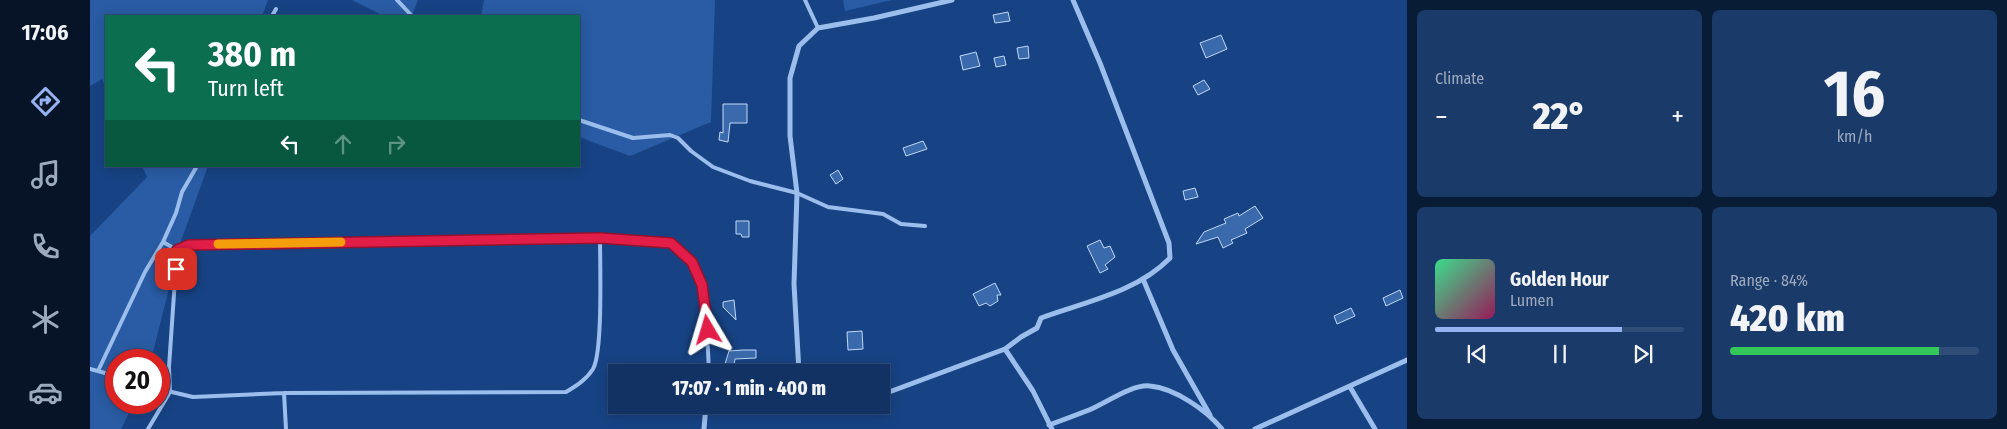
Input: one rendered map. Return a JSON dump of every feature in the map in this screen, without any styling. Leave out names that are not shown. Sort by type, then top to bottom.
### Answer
[{"type":"street","points":[[799,364],[794,284],[797,193],[790,136],[790,78],[799,46],[818,28],[874,18],[952,0]]},
{"type":"street","points":[[890,392],[1005,349],[1020,337],[1037,328],[1041,318],[1131,286],[1159,270],[1170,258],[1170,243],[1100,63],[1073,0]]},
{"type":"street","points":[[1143,279],[1172,350],[1210,415],[1222,429]]},
{"type":"street","points":[[1005,349],[1033,391],[1050,427],[1121,394],[1149,386],[1171,392],[1210,415]]},
{"type":"street","points":[[1255,429],[1407,360]]},
{"type":"street","points":[[1350,387],[1375,429]]},
{"type":"street","points":[[704,429],[705,414]]},
{"type":"lane","points":[[397,0],[411,15]]},
{"type":"lane","points":[[805,0],[818,28]]},
{"type":"lane","points":[[273,15],[276,9]]},
{"type":"lane","points":[[580,120],[633,138],[670,135],[678,138],[691,151],[713,167],[750,182],[797,193],[828,207],[883,214],[901,224],[925,226]]},
{"type":"lane","points":[[98,370],[145,272],[163,242],[176,213],[182,192],[196,167]]},
{"type":"lane","points":[[177,250],[189,245],[223,244],[600,238],[671,243],[692,262],[702,285],[708,330],[709,364]]},
{"type":"lane","points":[[170,392],[193,397],[284,393],[566,392],[580,384],[594,369],[599,348],[600,238]]},
{"type":"lane","points":[[163,242],[177,250]]},
{"type":"lane","points":[[170,352],[177,250]]},
{"type":"lane","points":[[90,369],[105,372]]},
{"type":"lane","points":[[284,393],[286,429]]},
{"type":"lane","points":[[148,429],[157,414]]},
{"type":"shaded area","points":[[90,0],[268,0],[262,15],[105,15],[105,86],[102,79],[90,86]]},
{"type":"shaded area","points":[[352,0],[418,0],[412,15],[382,15]]},
{"type":"shaded area","points":[[484,0],[715,0],[711,122],[630,156],[580,137],[580,15],[481,15]]},
{"type":"shaded area","points":[[843,0],[892,0],[845,11]]},
{"type":"shaded area","points":[[142,167],[208,167],[181,241],[154,349],[105,349],[105,414],[128,414],[121,429],[90,429],[90,236],[147,177]]},
{"type":"building","points":[[1008,12],[1010,21],[995,23],[993,15]]},
{"type":"building","points":[[1221,35],[1227,49],[1206,58],[1200,43]]},
{"type":"building","points":[[1028,46],[1029,58],[1019,59],[1017,48]]},
{"type":"building","points":[[976,52],[980,66],[963,70],[960,56]]},
{"type":"building","points":[[1004,56],[1006,65],[996,67],[994,58]]},
{"type":"building","points":[[1204,80],[1210,89],[1198,95],[1193,86]]},
{"type":"building","points":[[723,104],[747,104],[747,123],[730,123],[728,142],[719,140],[720,132],[723,133]]},
{"type":"building","points":[[923,141],[927,149],[906,156],[903,148]]},
{"type":"building","points":[[838,170],[843,179],[836,184],[830,175]]},
{"type":"building","points":[[1195,188],[1198,197],[1185,200],[1183,191]]},
{"type":"building","points":[[1255,206],[1263,218],[1245,229],[1247,233],[1231,240],[1233,243],[1223,248],[1218,237],[1196,244],[1204,232],[1226,223],[1224,219],[1238,213],[1239,216]]},
{"type":"building","points":[[736,221],[749,221],[749,237],[742,237],[741,234],[736,234]]},
{"type":"building","points":[[1100,240],[1104,248],[1110,246],[1115,257],[1105,265],[1108,269],[1100,273],[1087,246]]},
{"type":"building","points":[[995,283],[1001,295],[997,295],[998,301],[990,306],[986,303],[979,306],[973,294]]},
{"type":"building","points":[[1400,290],[1403,298],[1386,306],[1383,298]]},
{"type":"building","points":[[734,300],[736,320],[723,307],[723,302]]},
{"type":"building","points":[[1351,308],[1355,316],[1337,324],[1334,316]]},
{"type":"building","points":[[862,331],[863,349],[848,350],[847,332]]},
{"type":"building","points":[[756,350],[756,358],[735,359],[734,364],[725,364],[729,351]]},
{"type":"slow traffic","points":[[218,244],[341,242]]},
{"type":"route","points":[[176,269],[177,250],[189,245],[600,238],[660,241],[671,243],[692,262],[702,285],[708,330]]}]
